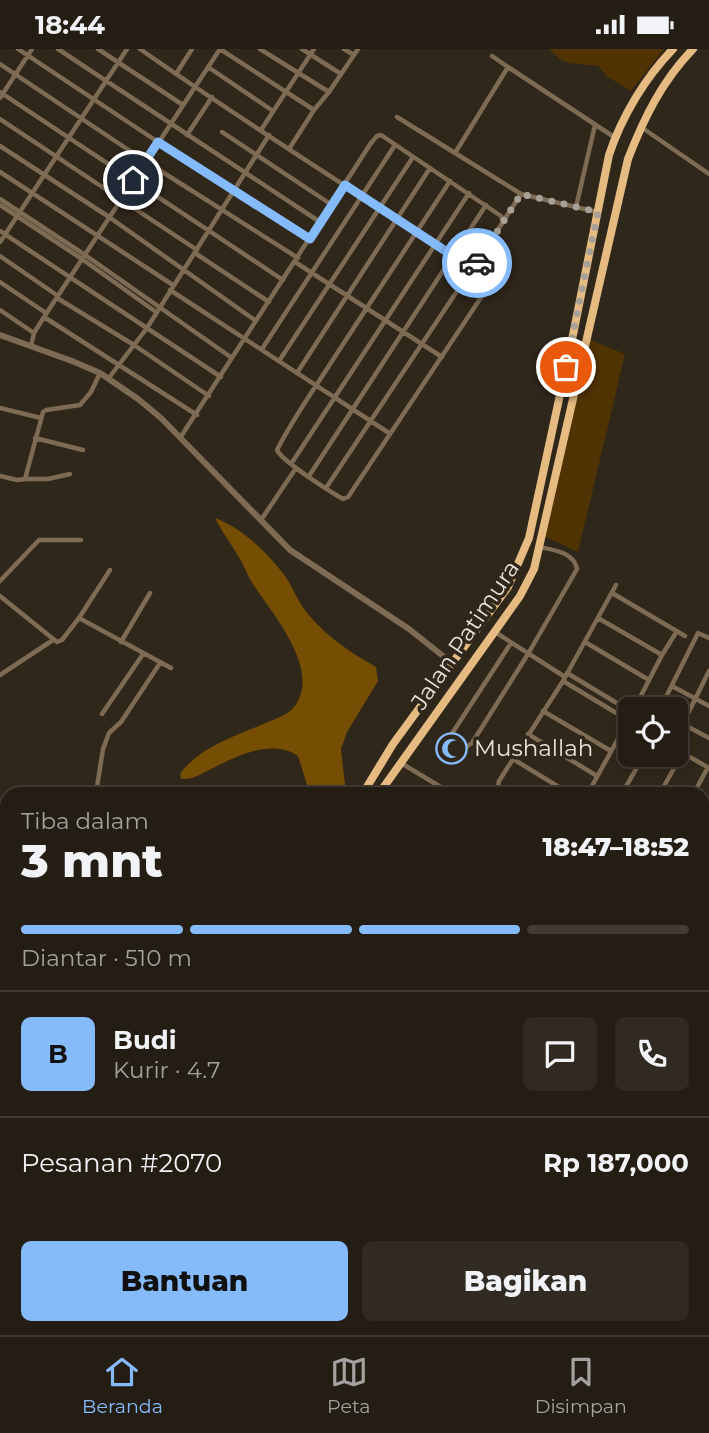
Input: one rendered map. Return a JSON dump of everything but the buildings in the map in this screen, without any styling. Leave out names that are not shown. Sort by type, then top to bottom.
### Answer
[{"type":"highway","name":"Jalan Patimura","points":[[367,787],[393,744],[508,587],[519,566],[529,538],[615,137],[659,63],[673,49]]},
{"type":"highway","name":"Jalan Patimura","points":[[384,787],[520,596],[534,569],[620,190],[640,127],[653,100],[693,49]]},
{"type":"highway","points":[[550,437],[563,440]]},
{"type":"street","points":[[18,49],[310,239]]},
{"type":"street","points":[[32,49],[1,95],[283,280]]},
{"type":"street","points":[[58,49],[320,222]]},
{"type":"street","points":[[98,49],[183,106]]},
{"type":"street","points":[[0,242],[2,233],[18,214],[127,49]]},
{"type":"street","points":[[140,49],[289,149],[416,232],[453,255],[492,281],[346,498],[340,498],[293,466],[278,454],[277,450],[316,385],[366,308],[416,232],[450,181]]},
{"type":"street","points":[[176,74],[190,52],[181,49]]},
{"type":"street","points":[[30,347],[34,333],[45,315],[220,49],[314,110]]},
{"type":"street","points":[[260,49],[329,92]]},
{"type":"street","points":[[302,49],[341,74]]},
{"type":"street","points":[[261,130],[314,49]]},
{"type":"street","points":[[344,49],[354,55]]},
{"type":"street","points":[[289,149],[358,49]]},
{"type":"street","points":[[492,56],[615,137]]},
{"type":"street","points":[[0,64],[442,358]]},
{"type":"street","points":[[455,153],[508,67]]},
{"type":"street","points":[[208,68],[273,111]]},
{"type":"street","points":[[187,135],[212,97]]},
{"type":"street","points":[[397,117],[521,194],[598,212]]},
{"type":"street","points":[[0,119],[121,198],[268,302]]},
{"type":"street","points":[[576,207],[596,125]]},
{"type":"street","points":[[640,127],[709,174]]},
{"type":"street","points":[[222,132],[332,205]]},
{"type":"street","points":[[108,379],[147,328],[269,135]]},
{"type":"street","points":[[180,438],[377,136],[381,135],[469,193],[503,220]]},
{"type":"street","points":[[261,349],[396,145]]},
{"type":"street","points":[[0,146],[109,217],[256,321]]},
{"type":"street","points":[[279,361],[412,157]]},
{"type":"street","points":[[297,373],[430,168]]},
{"type":"street","points":[[0,172],[389,433]]},
{"type":"street","points":[[260,521],[469,193]]},
{"type":"street","points":[[326,488],[521,194]]},
{"type":"street","points":[[0,199],[18,214]]},
{"type":"street","points":[[0,205],[84,257],[157,310],[232,358]]},
{"type":"street","points":[[309,476],[486,205]]},
{"type":"street","points":[[2,233],[221,377]]},
{"type":"street","points":[[0,256],[57,297],[209,396]]},
{"type":"street","points":[[0,282],[45,315],[197,415]]},
{"type":"street","points":[[0,310],[34,333]]},
{"type":"street","points":[[0,335],[100,373],[138,399],[290,550],[410,629],[453,664]]},
{"type":"street","points":[[25,479],[41,418],[46,410],[80,405],[91,392],[100,373]]},
{"type":"street","points":[[0,408],[41,418]]},
{"type":"street","points":[[35,438],[83,450]]},
{"type":"street","points":[[0,476],[17,480],[48,479],[70,474]]},
{"type":"street","points":[[0,581],[39,540],[81,540]]},
{"type":"street","points":[[511,643],[451,735],[453,742],[463,749],[472,743],[577,569],[576,562],[560,551],[539,547]]},
{"type":"street","points":[[0,596],[57,642],[62,640],[79,618],[110,570]]},
{"type":"street","points":[[499,787],[497,785],[565,677],[617,585]]},
{"type":"street","points":[[121,642],[150,593]]},
{"type":"street","points":[[612,593],[685,636]]},
{"type":"street","points":[[79,618],[171,668]]},
{"type":"street","points":[[598,618],[662,655]]},
{"type":"street","points":[[639,697],[677,631]]},
{"type":"street","points":[[494,632],[618,712]]},
{"type":"street","points":[[666,697],[699,632],[709,638]]},
{"type":"street","points":[[0,675],[53,640]]},
{"type":"street","points":[[585,642],[649,680]]},
{"type":"street","points":[[102,714],[143,654]]},
{"type":"street","points":[[97,787],[103,749],[109,733],[121,722],[160,663]]},
{"type":"street","points":[[688,714],[709,671]]},
{"type":"street","points":[[565,677],[618,703]]},
{"type":"street","points":[[672,686],[709,706]]},
{"type":"street","points":[[543,711],[611,751]]},
{"type":"street","points":[[688,727],[709,739]]},
{"type":"street","points":[[528,734],[597,776]]},
{"type":"street","points":[[591,787],[618,739]]},
{"type":"street","points":[[688,756],[708,768],[697,787]]},
{"type":"street","points":[[513,759],[559,787]]},
{"type":"street","points":[[400,763],[440,787]]},
{"type":"street","points":[[626,787],[637,767]]},
{"type":"street","points":[[664,787],[675,767]]},
{"type":"shaded area","points":[[549,49],[664,49],[631,91],[608,77],[598,66],[561,60]]},
{"type":"shaded area","points":[[590,340],[625,354],[578,552],[544,536]]},
{"type":"shaded area","points":[[215,518],[252,540],[286,577],[304,609],[315,622],[348,650],[376,667],[378,681],[347,732],[341,749],[345,787],[308,787],[298,756],[277,749],[243,754],[189,779],[181,779],[180,774],[196,757],[228,739],[287,713],[294,707],[301,693],[302,677],[292,644]]},
{"type":"way so far","points":[[477,263],[521,194],[598,212],[566,367]]},
{"type":"place","name":"Mushallah","points":[[451,748]]},
{"type":"route","points":[[133,180],[158,142],[310,239],[345,185],[473,269],[477,263]]}]
